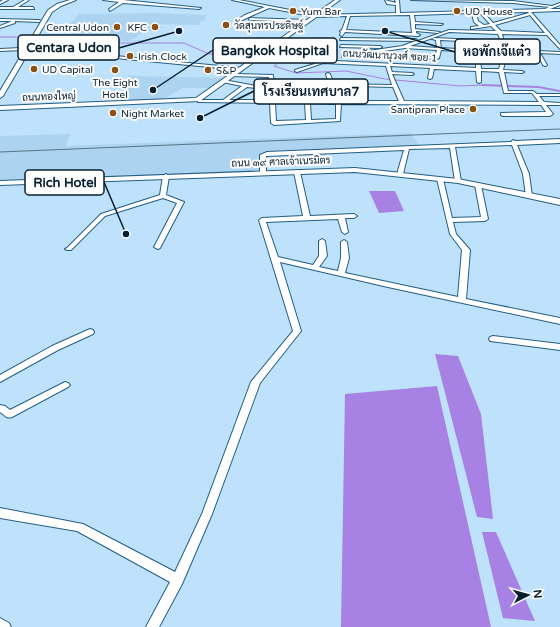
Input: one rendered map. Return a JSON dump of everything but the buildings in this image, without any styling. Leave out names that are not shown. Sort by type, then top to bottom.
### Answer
[{"type":"main road","name":"ถนน ๓๙ ศาลเจ้าเนรมิตร","points":[[0,183],[355,170],[458,181],[560,202]]},
{"type":"street","points":[[0,3],[6,0]]},
{"type":"street","points":[[14,8],[27,0]]},
{"type":"street","points":[[0,96],[37,34],[43,13],[50,7],[68,0]]},
{"type":"street","points":[[0,84],[31,34],[41,21],[54,8],[74,0]]},
{"type":"street","points":[[105,0],[199,8]]},
{"type":"street","points":[[234,0],[316,16],[508,11],[530,12],[560,48]]},
{"type":"street","points":[[247,2],[253,0]]},
{"type":"street","points":[[197,101],[338,0]]},
{"type":"street","points":[[387,0],[388,3],[397,2],[398,14]]},
{"type":"street","points":[[413,0],[495,1],[551,6]]},
{"type":"street","points":[[110,10],[123,1]]},
{"type":"street","points":[[495,1],[515,17]]},
{"type":"street","points":[[554,1],[559,4]]},
{"type":"street","points":[[134,9],[142,3]]},
{"type":"street","points":[[544,10],[559,4]]},
{"type":"street","points":[[165,8],[169,5]]},
{"type":"street","points":[[238,20],[269,7]]},
{"type":"street","points":[[0,8],[33,8]]},
{"type":"street","points":[[425,39],[456,29],[492,24],[530,12],[560,10]]},
{"type":"street","points":[[474,12],[476,22],[483,26]]},
{"type":"street","points":[[481,12],[500,33],[503,42],[504,51],[501,70],[506,92],[533,92],[550,114],[503,114]]},
{"type":"street","points":[[412,14],[414,32]]},
{"type":"street","points":[[343,56],[341,46],[342,32],[349,15]]},
{"type":"street","points":[[250,19],[308,21]]},
{"type":"street","points":[[0,20],[41,21]]},
{"type":"street","points":[[0,27],[18,20]]},
{"type":"street","points":[[412,23],[441,24]]},
{"type":"street","points":[[449,31],[548,34]]},
{"type":"street","points":[[342,32],[444,32]]},
{"type":"street","points":[[414,32],[434,35]]},
{"type":"street","points":[[31,34],[37,34]]},
{"type":"street","points":[[341,39],[420,40]]},
{"type":"street","points":[[297,71],[343,56],[403,47],[425,39],[503,42]]},
{"type":"street","points":[[430,78],[439,50],[438,39]]},
{"type":"street","points":[[341,46],[403,47],[490,52],[492,49],[504,51]]},
{"type":"street","points":[[0,50],[63,52],[241,69]]},
{"type":"street","points":[[369,52],[375,55],[437,58]]},
{"type":"street","points":[[545,65],[537,52],[560,53]]},
{"type":"street","name":"ถนนวัฒนานุวงศ์ ซอย 1","points":[[260,56],[273,59],[478,68],[522,72]]},
{"type":"street","points":[[478,58],[479,82]]},
{"type":"street","points":[[387,64],[394,86],[402,103]]},
{"type":"street","points":[[192,69],[200,65]]},
{"type":"street","points":[[233,75],[271,76],[274,100],[274,123],[338,120],[339,101],[328,74]]},
{"type":"street","points":[[391,77],[412,74]]},
{"type":"street","points":[[5,76],[13,76]]},
{"type":"street","points":[[301,79],[303,86]]},
{"type":"street","points":[[224,81],[256,87],[394,86]]},
{"type":"street","points":[[224,101],[246,85]]},
{"type":"street","points":[[535,95],[560,95]]},
{"type":"street","points":[[197,101],[274,100],[402,103],[560,104]]},
{"type":"street","name":"ถนนทองใหญ่","points":[[0,109],[197,101]]},
{"type":"street","points":[[307,101],[309,122]]},
{"type":"street","points":[[552,141],[560,148]]},
{"type":"street","points":[[262,173],[263,155],[267,154],[560,141]]},
{"type":"street","points":[[513,142],[525,167],[529,196]]},
{"type":"street","points":[[452,145],[458,181]]},
{"type":"street","points":[[400,174],[407,147]]},
{"type":"street","points":[[298,172],[307,218]]},
{"type":"street","points":[[163,196],[166,176]]},
{"type":"street","points":[[440,179],[453,234],[466,250],[462,300]]},
{"type":"street","points":[[450,220],[485,219],[478,185]]},
{"type":"street","points":[[69,249],[103,215],[163,196],[180,202],[158,247]]},
{"type":"street","points":[[152,627],[178,580],[208,514],[256,382],[297,331],[280,278],[276,259],[262,220],[354,216]]},
{"type":"street","points":[[341,217],[345,232]]},
{"type":"street","points":[[315,268],[323,256],[322,241]]},
{"type":"street","points":[[342,274],[345,258],[344,242]]},
{"type":"street","points":[[276,259],[560,321]]},
{"type":"street","points":[[0,379],[56,348],[90,332]]},
{"type":"street","points":[[493,339],[560,347]]},
{"type":"street","points":[[0,409],[2,408],[9,415],[65,385]]},
{"type":"street","points":[[0,513],[79,527],[178,580]]},
{"type":"street","points":[[0,624],[5,627]]},
{"type":"shaded area","name":"Central Udon","points":[[155,13],[207,15],[204,21],[201,21],[199,25],[149,24],[148,26],[165,27],[138,34],[138,37],[129,40],[143,40],[142,41],[80,41],[82,38],[73,35],[69,28],[71,27],[70,24],[79,14]]},
{"type":"shaded area","points":[[128,75],[226,78],[211,88],[183,88],[159,101],[123,102]]},
{"type":"shaded area","points":[[411,133],[419,145],[263,152],[259,156],[259,170],[254,171],[0,182],[0,136],[70,134],[66,146]]},
{"type":"shaded area","points":[[369,191],[395,191],[404,211],[379,213]]},
{"type":"shaded area","points":[[435,354],[458,356],[481,414],[493,519],[477,517]]},
{"type":"shaded area","points":[[437,386],[491,627],[341,627],[345,394]]},
{"type":"shaded area","points":[[482,532],[496,532],[535,621],[503,618]]},
{"type":"waterway","points":[[43,36],[60,36],[63,41],[68,43],[184,43],[209,54],[254,53],[271,58],[278,63],[274,66],[296,73],[346,71],[385,79],[460,86],[483,85]]},
{"type":"waterway","points":[[0,37],[25,37]]},
{"type":"waterway","points":[[483,85],[538,87],[560,91]]},
{"type":"railway","points":[[0,152],[560,129]]},
{"type":"place","name":"Yum Bar","points":[[293,11]]},
{"type":"place","name":"UD House","points":[[457,11]]},
{"type":"place","name":"วัดสุนทรประดิษฐ์","points":[[226,25]]},
{"type":"place","name":"Central Udon","points":[[117,27]]},
{"type":"place","name":"KFC","points":[[155,27]]},
{"type":"place","name":"Centara Udon","points":[[179,31]]},
{"type":"place","name":"หอพักเจ๊แต๋ว","points":[[385,31]]},
{"type":"place","name":"Irish Clock","points":[[130,56]]},
{"type":"place","name":"UD Capital","points":[[34,69]]},
{"type":"place","name":"The Eight Hotel","points":[[115,70]]},
{"type":"place","name":"S&P","points":[[208,70]]},
{"type":"place","name":"Bangkok Hospital","points":[[153,90]]},
{"type":"place","name":"Santipran Place","points":[[473,109]]},
{"type":"place","name":"Night Market","points":[[113,113]]},
{"type":"place","name":"โรงเรียนเทศบาล7","points":[[200,118]]},
{"type":"place","name":"Rich Hotel","points":[[126,234]]}]
